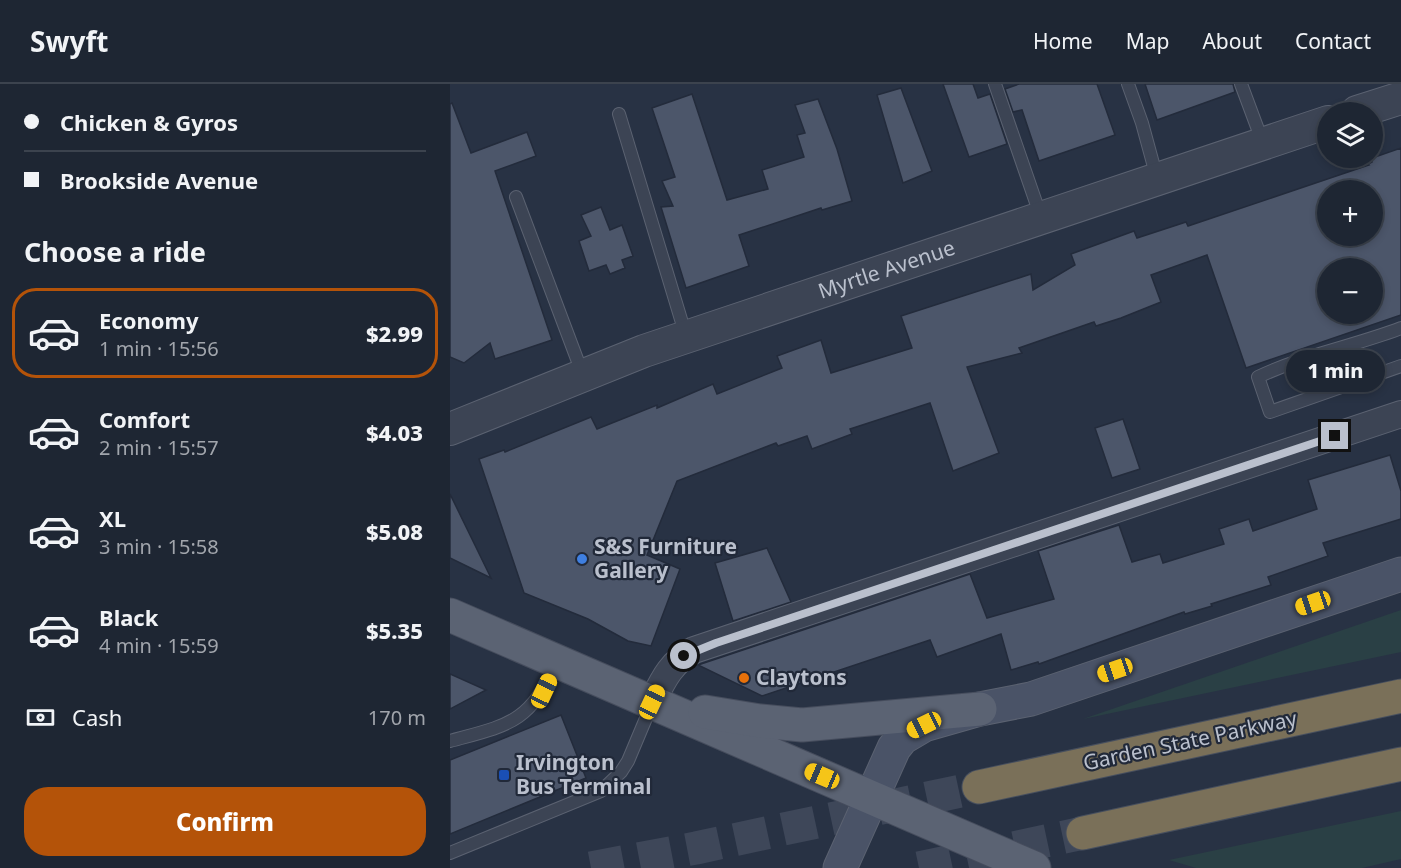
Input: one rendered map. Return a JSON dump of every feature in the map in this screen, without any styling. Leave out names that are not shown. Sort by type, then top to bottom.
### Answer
[{"type":"highway","name":"Garden State Parkway","points":[[979,787],[1401,696]]},
{"type":"highway","points":[[1083,832],[1401,764]]},
{"type":"main road","points":[[840,868],[889,758],[902,738],[924,725],[980,709],[1031,699],[1401,574]]},
{"type":"main road","points":[[450,615],[1034,868]]},
{"type":"main road","points":[[652,702],[760,721],[802,725],[980,709]]},
{"type":"street","points":[[1383,104],[1401,98]]},
{"type":"street","name":"Myrtle Avenue","points":[[450,429],[583,375],[687,337],[1317,126]]},
{"type":"street","points":[[652,702],[667,672],[694,650],[1401,414]]},
{"type":"lane","points":[[995,84],[1042,218]]},
{"type":"lane","points":[[1128,84],[1142,123],[1157,179]]},
{"type":"lane","points":[[1241,84],[1264,144]]},
{"type":"lane","points":[[619,114],[687,337]]},
{"type":"lane","points":[[516,197],[583,375]]},
{"type":"lane","points":[[1401,328],[1285,364],[1258,377],[1270,412],[1401,366]]},
{"type":"lane","points":[[450,741],[482,733],[523,714],[544,691],[557,661]]},
{"type":"lane","points":[[450,853],[601,791],[621,772],[628,761],[652,702]]},
{"type":"green space","points":[[1401,610],[1401,652],[1083,719]]},
{"type":"green space","points":[[1401,811],[1401,859],[1362,868],[1196,868],[1169,860]]},
{"type":"building","points":[[943,84],[973,84],[978,98],[990,94],[1007,144],[969,157]]},
{"type":"building","points":[[1019,84],[1097,84],[1115,135],[1039,161],[1022,110],[1013,112],[1005,89]]},
{"type":"building","points":[[1145,84],[1233,84],[1235,92],[1157,120]]},
{"type":"building","points":[[901,88],[932,171],[903,183],[877,95]]},
{"type":"building","points":[[692,94],[727,200],[768,189],[762,170],[804,157],[797,135],[805,133],[795,105],[818,99],[837,149],[852,201],[822,210],[821,208],[739,235],[749,266],[686,288],[661,207],[673,206],[662,181],[675,177],[652,108]]},
{"type":"building","points":[[452,103],[471,153],[527,132],[536,156],[495,171],[552,340],[495,359],[490,343],[464,363],[450,357],[450,104]]},
{"type":"building","points":[[1401,148],[1401,315],[1383,321],[1383,258],[1317,258],[1317,324],[1375,324],[1246,368],[1207,255],[1151,275],[1161,302],[1121,318],[1096,326],[1094,322],[1019,348],[1022,353],[967,367],[999,453],[953,471],[930,403],[850,429],[852,434],[812,449],[807,436],[778,446],[776,443],[677,481],[647,555],[680,569],[651,646],[628,641],[588,619],[524,593],[479,459],[504,450],[505,452],[591,417],[597,429],[657,405],[657,408],[713,384],[717,394],[782,368],[777,356],[821,340],[831,373],[912,348],[901,316],[1031,274],[1033,290],[1075,265],[1071,254],[1134,231],[1137,238],[1186,222],[1188,226],[1317,183],[1317,246],[1383,246],[1383,180],[1324,180],[1360,168],[1383,168],[1383,154]]},
{"type":"building","points":[[601,207],[610,230],[622,225],[633,256],[622,260],[625,268],[610,274],[606,265],[589,271],[579,241],[591,236],[581,215]]},
{"type":"building","points":[[1123,419],[1140,469],[1112,478],[1095,428]]},
{"type":"building","points":[[1390,455],[1401,491],[1401,519],[1323,543],[1328,556],[1268,577],[1271,585],[1211,604],[1212,606],[1185,614],[1184,612],[1039,664],[1038,662],[1011,670],[1001,634],[937,657],[930,640],[762,696],[698,665],[970,574],[987,618],[1054,599],[1038,551],[1119,525],[1132,562],[1160,554],[1163,563],[1224,544],[1219,529],[1249,519],[1253,531],[1317,509],[1308,480]]},
{"type":"building","points":[[450,494],[491,578],[450,558]]},
{"type":"building","points":[[767,548],[791,602],[733,621],[715,563]]},
{"type":"building","points":[[450,674],[486,690],[450,709]]},
{"type":"building","points":[[561,715],[586,778],[450,834],[450,760]]},
{"type":"tunnel","points":[[591,868],[696,848],[979,787]]},
{"type":"tunnel","points":[[919,868],[1083,833]]},
{"type":"place","name":"S&S Furniture Gallery","points":[[582,559]]},
{"type":"place","name":"Claytons","points":[[744,678]]},
{"type":"place","name":"Irvington Bus Terminal","points":[[504,775]]},
{"type":"route","points":[[684,656],[694,650],[1335,436]]}]
